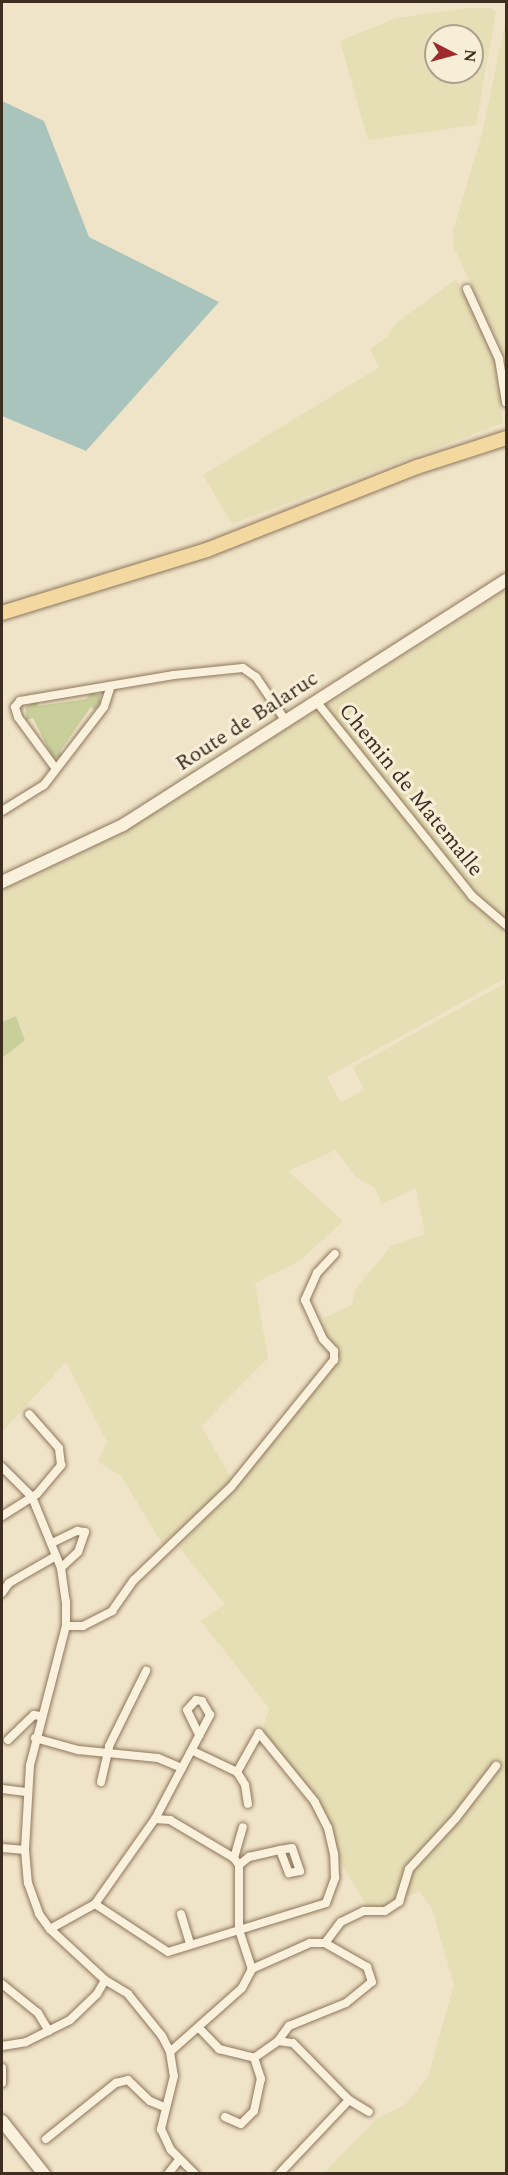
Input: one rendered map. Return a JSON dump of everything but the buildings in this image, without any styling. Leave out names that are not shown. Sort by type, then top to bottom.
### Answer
[{"type":"main road","points":[[2,613],[207,550],[407,471],[507,438]]},
{"type":"street","points":[[467,289],[499,359],[507,402]]},
{"type":"street","name":"Route de Balaruc","points":[[2,882],[123,825],[507,580]]},
{"type":"street","points":[[56,769],[30,737],[15,707],[20,701],[243,668],[256,676],[285,720]]},
{"type":"street","points":[[2,811],[34,793],[56,769],[104,707],[111,686]]},
{"type":"street","name":"Chemin de Matemalle","points":[[316,701],[472,896],[507,925]]},
{"type":"street","points":[[66,1626],[101,1620],[134,1580],[174,1545],[231,1487],[334,1360],[334,1351],[323,1339],[305,1300],[316,1273],[335,1254]]},
{"type":"street","points":[[2,1516],[32,1497],[61,1465],[59,1448],[29,1414]]},
{"type":"street","points":[[2,1467],[32,1497],[52,1544],[61,1569],[66,1626],[40,1716],[28,1792],[25,1850],[34,1901],[50,1929],[105,1980],[137,2003],[170,2052],[174,2076],[164,2107],[161,2128],[165,2141],[179,2160],[195,2174]]},
{"type":"street","points":[[52,1544],[77,1531],[85,1532],[78,1552],[61,1569]]},
{"type":"street","points":[[2,1593],[9,1583],[56,1556]]},
{"type":"street","points":[[101,1782],[106,1753],[146,1671]]},
{"type":"street","points":[[8,1740],[34,1716],[40,1716]]},
{"type":"street","points":[[95,1904],[168,1952],[317,1908],[332,1895],[335,1878],[334,1854],[323,1815],[259,1733],[237,1772]]},
{"type":"street","points":[[50,1929],[95,1904],[155,1820],[193,1751],[199,1735]]},
{"type":"street","points":[[35,1738],[78,1750],[158,1758],[182,1768]]},
{"type":"street","points":[[193,1751],[237,1772],[245,1785],[248,1804]]},
{"type":"street","points":[[325,1943],[341,1922],[364,1911],[385,1911],[399,1902],[409,1869],[456,1818],[496,1766]]},
{"type":"street","points":[[2,1789],[28,1792]]},
{"type":"street","points":[[155,1820],[170,1820],[236,1861],[280,1850]]},
{"type":"street","points":[[243,1827],[236,1861],[239,1930],[252,1968]]},
{"type":"street","points":[[2,1848],[25,1850]]},
{"type":"street","points":[[181,1914],[190,1944]]},
{"type":"street","points":[[170,2052],[200,2029],[242,1988],[252,1968],[310,1943],[325,1943],[367,1967],[372,1982],[346,2003],[289,2026],[278,2041],[254,2058],[219,2049],[200,2029]]},
{"type":"street","points":[[2,2049],[26,2042],[49,2031],[81,2011],[105,1980]]},
{"type":"street","points":[[2,1984],[38,2013],[49,2031]]},
{"type":"street","points":[[278,2041],[292,2043],[300,2048],[349,2100],[369,2112]]},
{"type":"street","points":[[225,2117],[241,2124],[254,2111],[261,2079],[254,2058]]},
{"type":"street","points":[[2,2068],[2,2083]]},
{"type":"street","points":[[46,2139],[122,2082],[134,2084],[144,2097],[164,2107]]},
{"type":"street","points":[[279,2174],[349,2100]]},
{"type":"street","points":[[2,2121],[44,2174]]},
{"type":"street","points":[[2,2132],[36,2174]]},
{"type":"street","points":[[168,2174],[179,2160]]},
{"type":"shaded area","points":[[469,8],[491,8],[496,12],[484,80],[484,24],[424,24],[424,84],[483,84],[476,125],[368,140],[340,41],[396,18]]},
{"type":"shaded area","points":[[506,19],[506,371],[503,352],[454,248],[453,231],[483,130]]},
{"type":"shaded area","points":[[456,279],[494,355],[503,423],[232,524],[203,475],[379,367],[370,349],[387,337],[396,323]]},
{"type":"shaded area","points":[[506,590],[506,921],[475,893],[324,706]]},
{"type":"shaded area","points":[[318,709],[440,856],[506,928],[506,978],[327,1077],[341,1103],[364,1090],[353,1067],[506,983],[506,2173],[324,2173],[377,2118],[405,2105],[428,2076],[454,1985],[432,1909],[419,1891],[372,1914],[336,1855],[320,1803],[262,1733],[269,1708],[201,1621],[225,1604],[179,1547],[232,1490],[232,1480],[164,1547],[121,1476],[98,1462],[107,1442],[66,1362],[2,1432],[2,1058],[25,1039],[16,1016],[2,1022],[2,891],[124,832]],"holes":[[[336,1150],[357,1178],[375,1188],[382,1204],[416,1188],[425,1234],[391,1246],[355,1290],[352,1305],[324,1318],[326,1341],[338,1349],[232,1479],[201,1426],[268,1358],[255,1283],[300,1261],[343,1221],[288,1171]]]},
{"type":"green space","points":[[91,692],[100,695],[100,703],[95,710],[91,707],[60,751],[63,756],[53,758],[33,718],[26,720],[26,707],[37,700],[38,706],[86,699]]},
{"type":"green space","points":[[16,1016],[25,1040],[2,1058],[2,1022]]},
{"type":"water","points":[[2,101],[44,121],[89,237],[219,302],[86,451],[2,416]]}]
